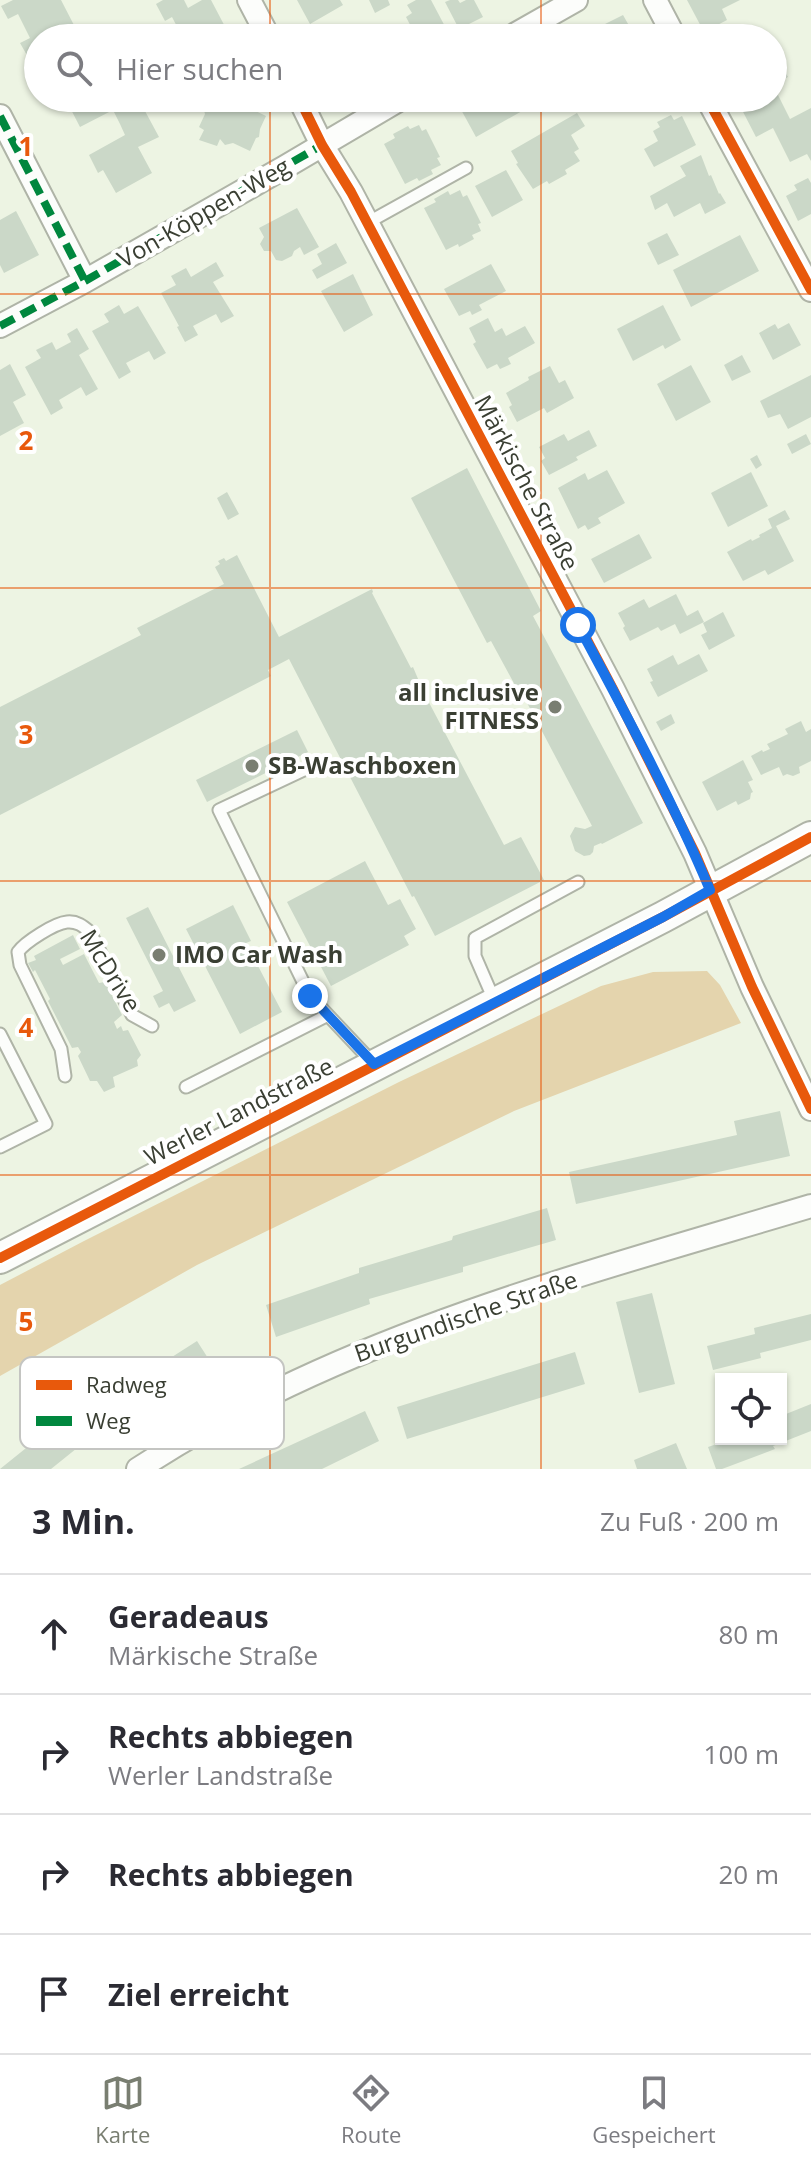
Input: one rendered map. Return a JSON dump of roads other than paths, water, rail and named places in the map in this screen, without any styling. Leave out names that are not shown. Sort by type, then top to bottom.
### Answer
[{"type":"main road","name":"Werler Landstraße","points":[[0,1258],[663,917],[811,837]]},
{"type":"street","points":[[249,0],[262,24]]},
{"type":"street","points":[[534,24],[576,0]]},
{"type":"street","points":[[655,0],[668,24]]},
{"type":"street","name":"Märkische Straße","points":[[306,112],[613,689],[695,853],[752,987],[811,1109]]},
{"type":"street","name":"Von-Köppen-Weg","points":[[0,326],[85,281],[378,112]]},
{"type":"street","points":[[715,112],[811,290]]},
{"type":"street","points":[[0,116],[85,281]]},
{"type":"street","name":"Burgundische Straße","points":[[284,1390],[356,1355],[470,1311],[811,1206]]},
{"type":"street","name":"Burgundische Straße","points":[[138,1469],[169,1449]]},
{"type":"lane","points":[[367,223],[466,168]]},
{"type":"lane","points":[[308,768],[219,810],[310,996],[374,1064]]},
{"type":"lane","points":[[495,1003],[475,956],[475,938],[578,882]]},
{"type":"lane","name":"McDrive","points":[[65,1076],[61,1049],[20,965],[18,952],[24,943],[66,922],[80,923],[90,932],[132,1015],[152,1026]]},
{"type":"lane","points":[[186,1087],[328,1015]]},
{"type":"lane","points":[[0,1034],[46,1124],[0,1147]]},
{"type":"place","name":"all inclusive FITNESS","points":[[555,707]]},
{"type":"place","name":"SB-Waschboxen","points":[[252,766]]},
{"type":"place","name":"IMO Car Wash","points":[[159,955]]}]
